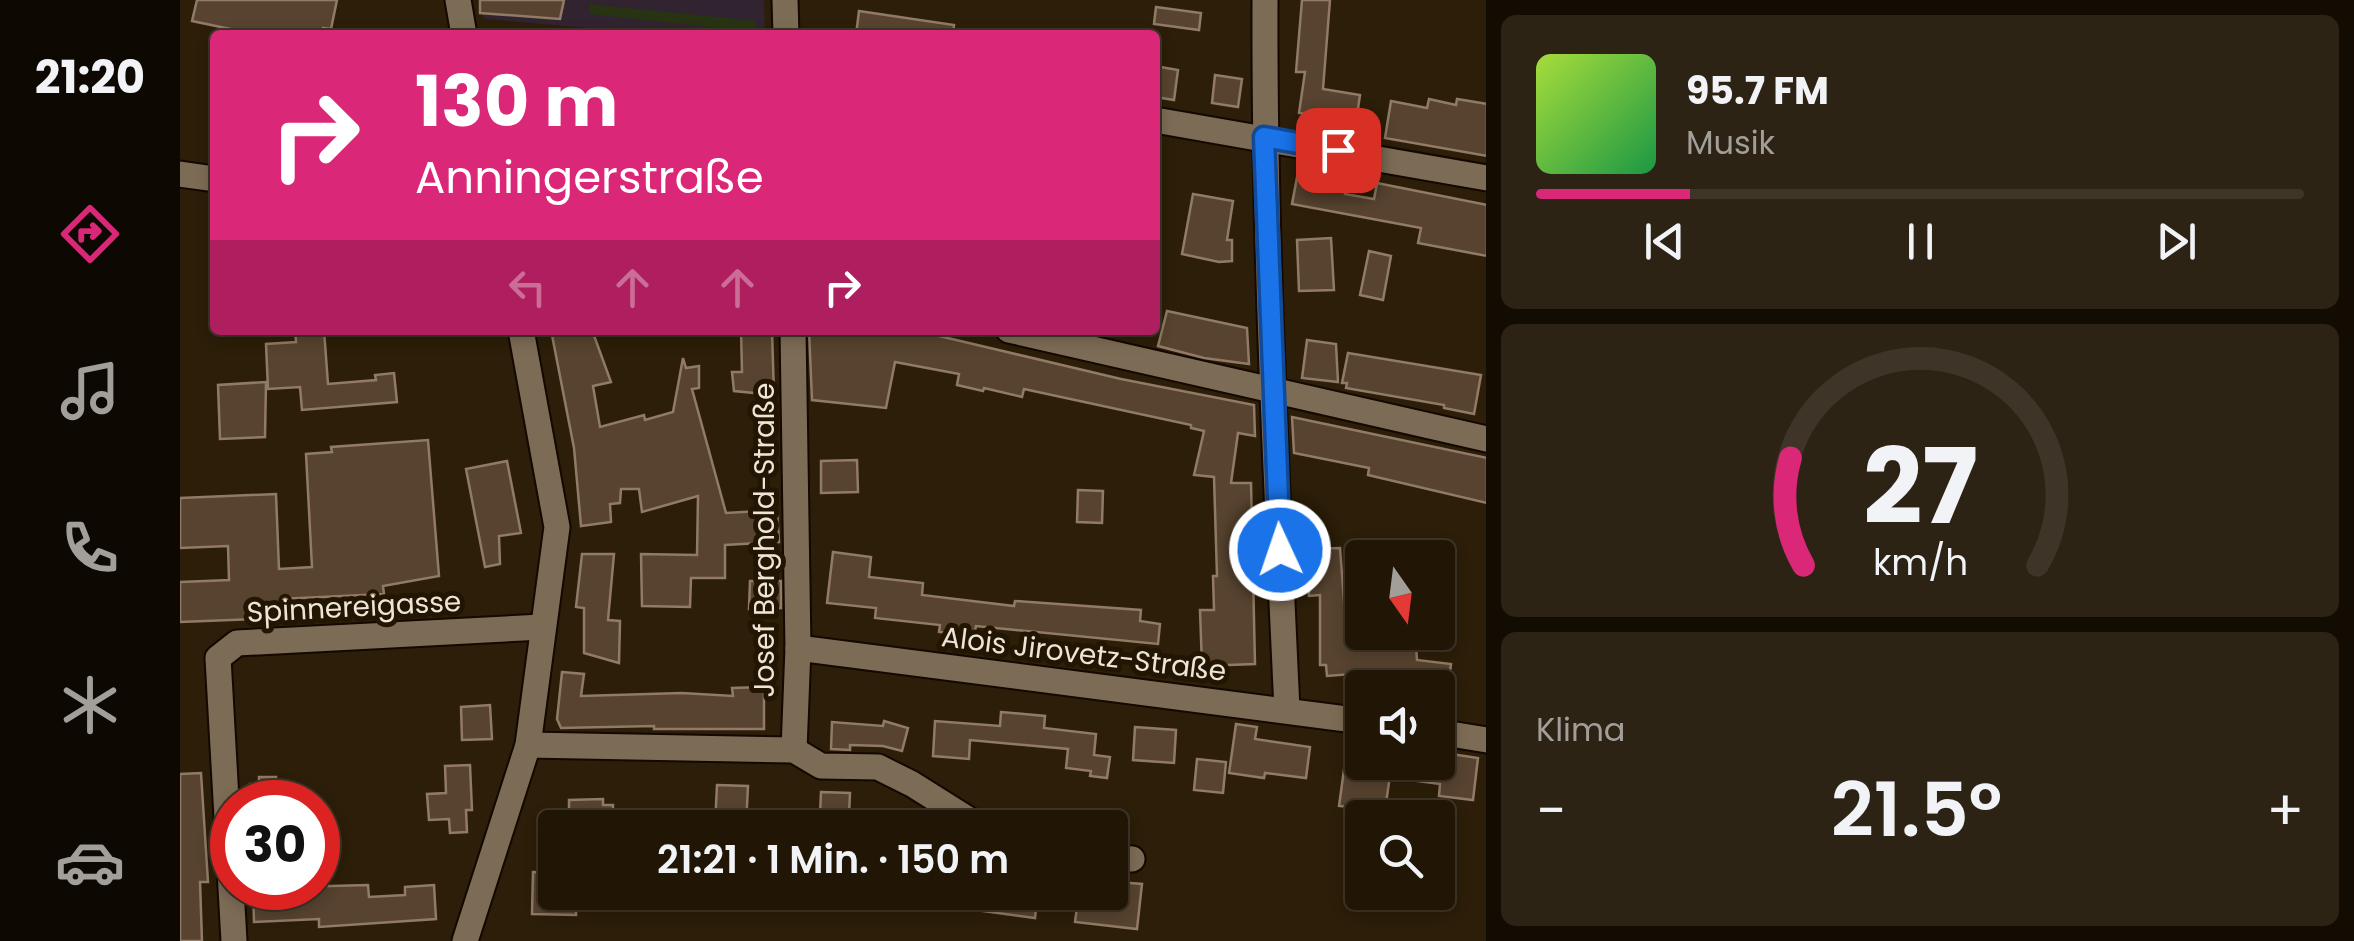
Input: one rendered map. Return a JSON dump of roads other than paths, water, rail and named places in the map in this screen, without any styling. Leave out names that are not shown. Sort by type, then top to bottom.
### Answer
[{"type":"street","points":[[458,0],[463,30]]},
{"type":"street","points":[[785,0],[786,30]]},
{"type":"street","points":[[1265,0],[1264,137],[1287,710]]},
{"type":"street","points":[[1160,121],[1486,178]]},
{"type":"street","points":[[180,174],[210,178]]},
{"type":"street","points":[[465,941],[528,745],[558,527],[522,335]]},
{"type":"street","name":"Josef Berghold-Straße","points":[[793,335],[798,648],[794,750]]},
{"type":"street","points":[[1030,335],[1486,439]]},
{"type":"street","name":"Spinnereigasse","points":[[234,941],[218,658],[237,643],[542,627]]},
{"type":"street","name":"Alois Jirovetz-Straße","points":[[798,648],[1345,719]]},
{"type":"street","points":[[1455,735],[1486,740]]},
{"type":"street","points":[[528,745],[794,750],[821,766],[878,767],[953,810]]}]
